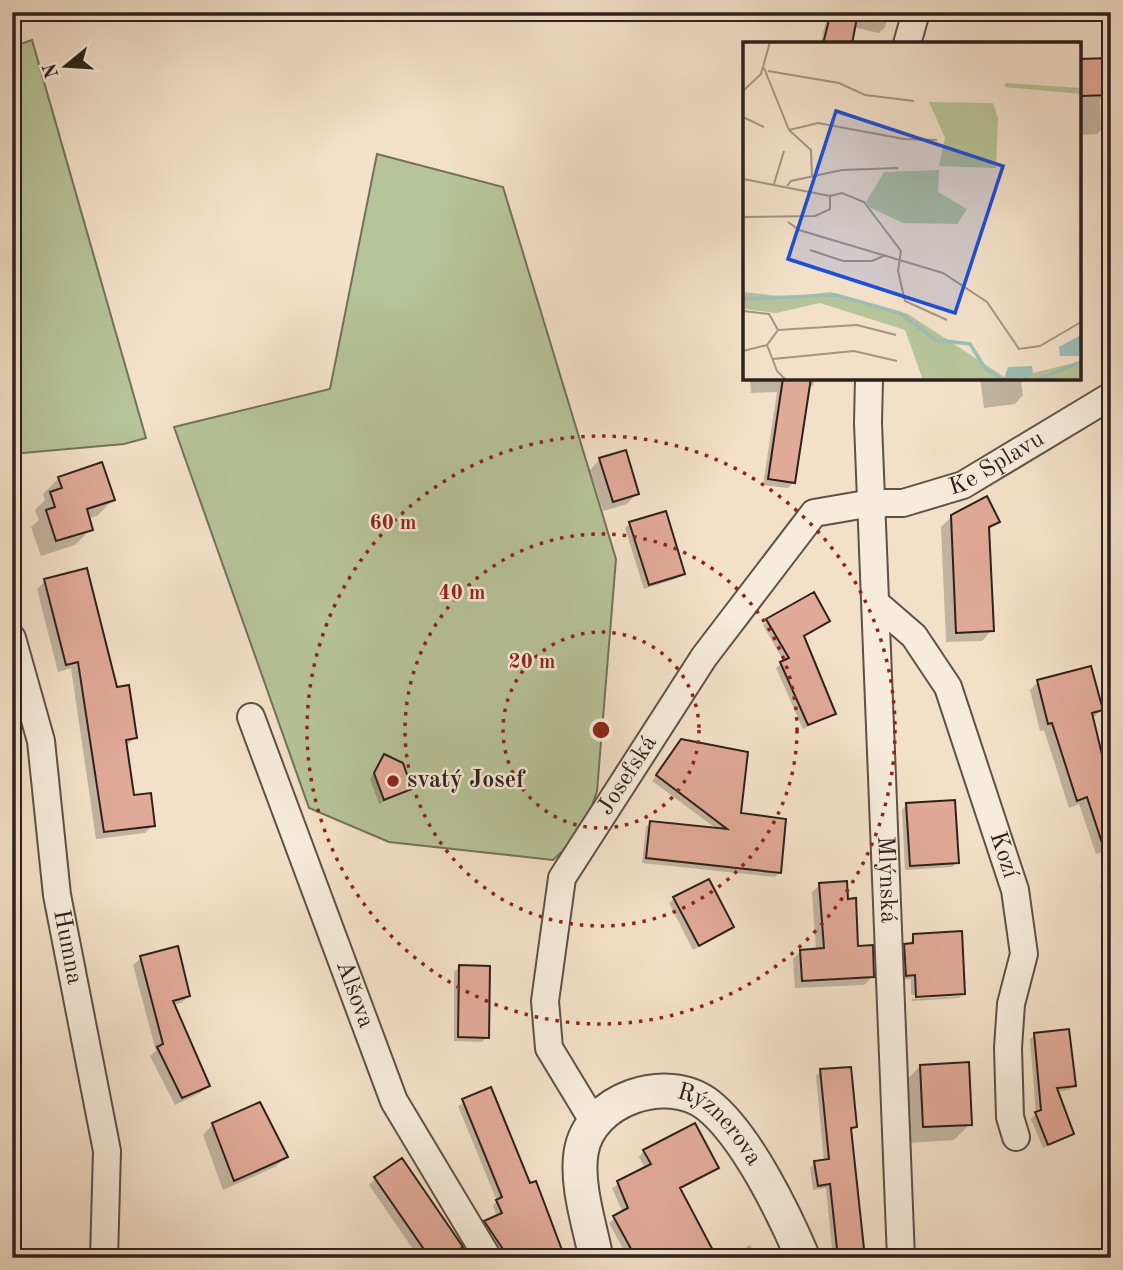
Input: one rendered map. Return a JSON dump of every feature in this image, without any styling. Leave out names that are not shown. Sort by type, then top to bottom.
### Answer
[{"type":"street","points":[[908,42],[916,12]]},
{"type":"street","name":"Mlýnská","points":[[869,380],[901,1258]]},
{"type":"street","name":"Ke Splavu","points":[[872,503],[903,503],[963,485],[1111,396]]},
{"type":"street","name":"Josefská","points":[[595,1124],[549,1048],[545,1001],[562,878],[704,657],[814,513],[872,503]]},
{"type":"street","name":"Kozí","points":[[877,604],[914,636],[948,687],[1015,890],[1024,954],[1011,1004],[1008,1048],[1010,1117],[1016,1137]]},
{"type":"street","name":"Humna","points":[[12,638],[41,741],[57,895],[107,1151],[104,1258]]},
{"type":"street","name":"Alšova","points":[[251,717],[394,1101],[488,1258]]},
{"type":"street","name":"Rýznerova","points":[[596,1258],[580,1163],[585,1140],[595,1124],[618,1105],[651,1091],[678,1091],[702,1101],[719,1115],[752,1161],[803,1258]]},
{"type":"green space","points":[[32,40],[146,438],[124,444],[12,454],[12,47]]},
{"type":"green space","points":[[377,154],[503,187],[616,559],[597,791],[583,832],[553,860],[389,842],[309,808],[174,427],[330,389]]},
{"type":"building","points":[[831,12],[858,12],[852,42],[824,42]]},
{"type":"building","points":[[1111,58],[1111,95],[1081,96],[1081,59]]},
{"type":"building","points":[[783,380],[811,380],[795,483],[768,479]]},
{"type":"building","points":[[626,450],[639,494],[613,502],[599,458]]},
{"type":"building","points":[[102,462],[115,500],[87,509],[93,530],[56,541],[46,510],[55,507],[50,492],[62,488],[58,477]]},
{"type":"building","points":[[987,496],[1000,522],[989,527],[994,631],[956,633],[951,515]]},
{"type":"building","points":[[666,511],[685,574],[649,585],[629,522]]},
{"type":"building","points":[[87,568],[117,687],[129,685],[137,738],[126,740],[134,795],[151,793],[155,826],[104,832],[78,662],[66,665],[44,579]]},
{"type":"building","points":[[814,592],[830,621],[804,636],[836,714],[808,725],[780,662],[789,658],[766,619]]},
{"type":"building","points":[[1091,666],[1103,710],[1092,713],[1106,771],[1111,769],[1111,851],[1105,852],[1087,797],[1077,801],[1052,723],[1048,724],[1037,680]]},
{"type":"building","points":[[681,739],[748,752],[741,813],[786,819],[781,873],[646,858],[650,821],[727,829],[656,775]]},
{"type":"building","name":"svatý Josef","points":[[384,754],[403,763],[412,789],[384,800],[374,773]]},
{"type":"building","points":[[955,800],[959,863],[910,866],[906,803]]},
{"type":"building","points":[[709,879],[734,927],[699,946],[673,897]]},
{"type":"building","points":[[847,881],[848,899],[856,898],[858,946],[873,945],[874,977],[802,981],[800,950],[824,948],[819,883]]},
{"type":"building","points":[[962,931],[965,994],[916,997],[915,975],[906,976],[904,944],[913,943],[913,934]]},
{"type":"building","points":[[178,946],[190,996],[173,1001],[210,1086],[182,1098],[157,1047],[163,1044],[140,956]]},
{"type":"building","points":[[459,965],[490,966],[489,1038],[458,1037]]},
{"type":"building","points":[[1069,1029],[1076,1086],[1057,1088],[1074,1134],[1048,1145],[1035,1112],[1041,1110],[1034,1033]]},
{"type":"building","points":[[969,1062],[972,1125],[923,1127],[920,1065]]},
{"type":"building","points":[[851,1067],[857,1127],[851,1128],[865,1258],[838,1258],[830,1184],[818,1186],[814,1161],[829,1159],[820,1069]]},
{"type":"building","points":[[491,1087],[530,1183],[536,1181],[565,1258],[509,1258],[484,1221],[502,1213],[496,1200],[502,1197],[462,1099]]},
{"type":"building","points":[[260,1102],[288,1157],[234,1181],[212,1123]]},
{"type":"building","points":[[695,1123],[719,1168],[680,1188],[717,1258],[636,1258],[613,1216],[628,1208],[617,1181],[651,1164],[643,1150]]},
{"type":"building","points":[[402,1158],[463,1247],[446,1258],[430,1258],[374,1177]]},
{"type":"place","name":"svatý Josef","points":[[393,781]]}]
